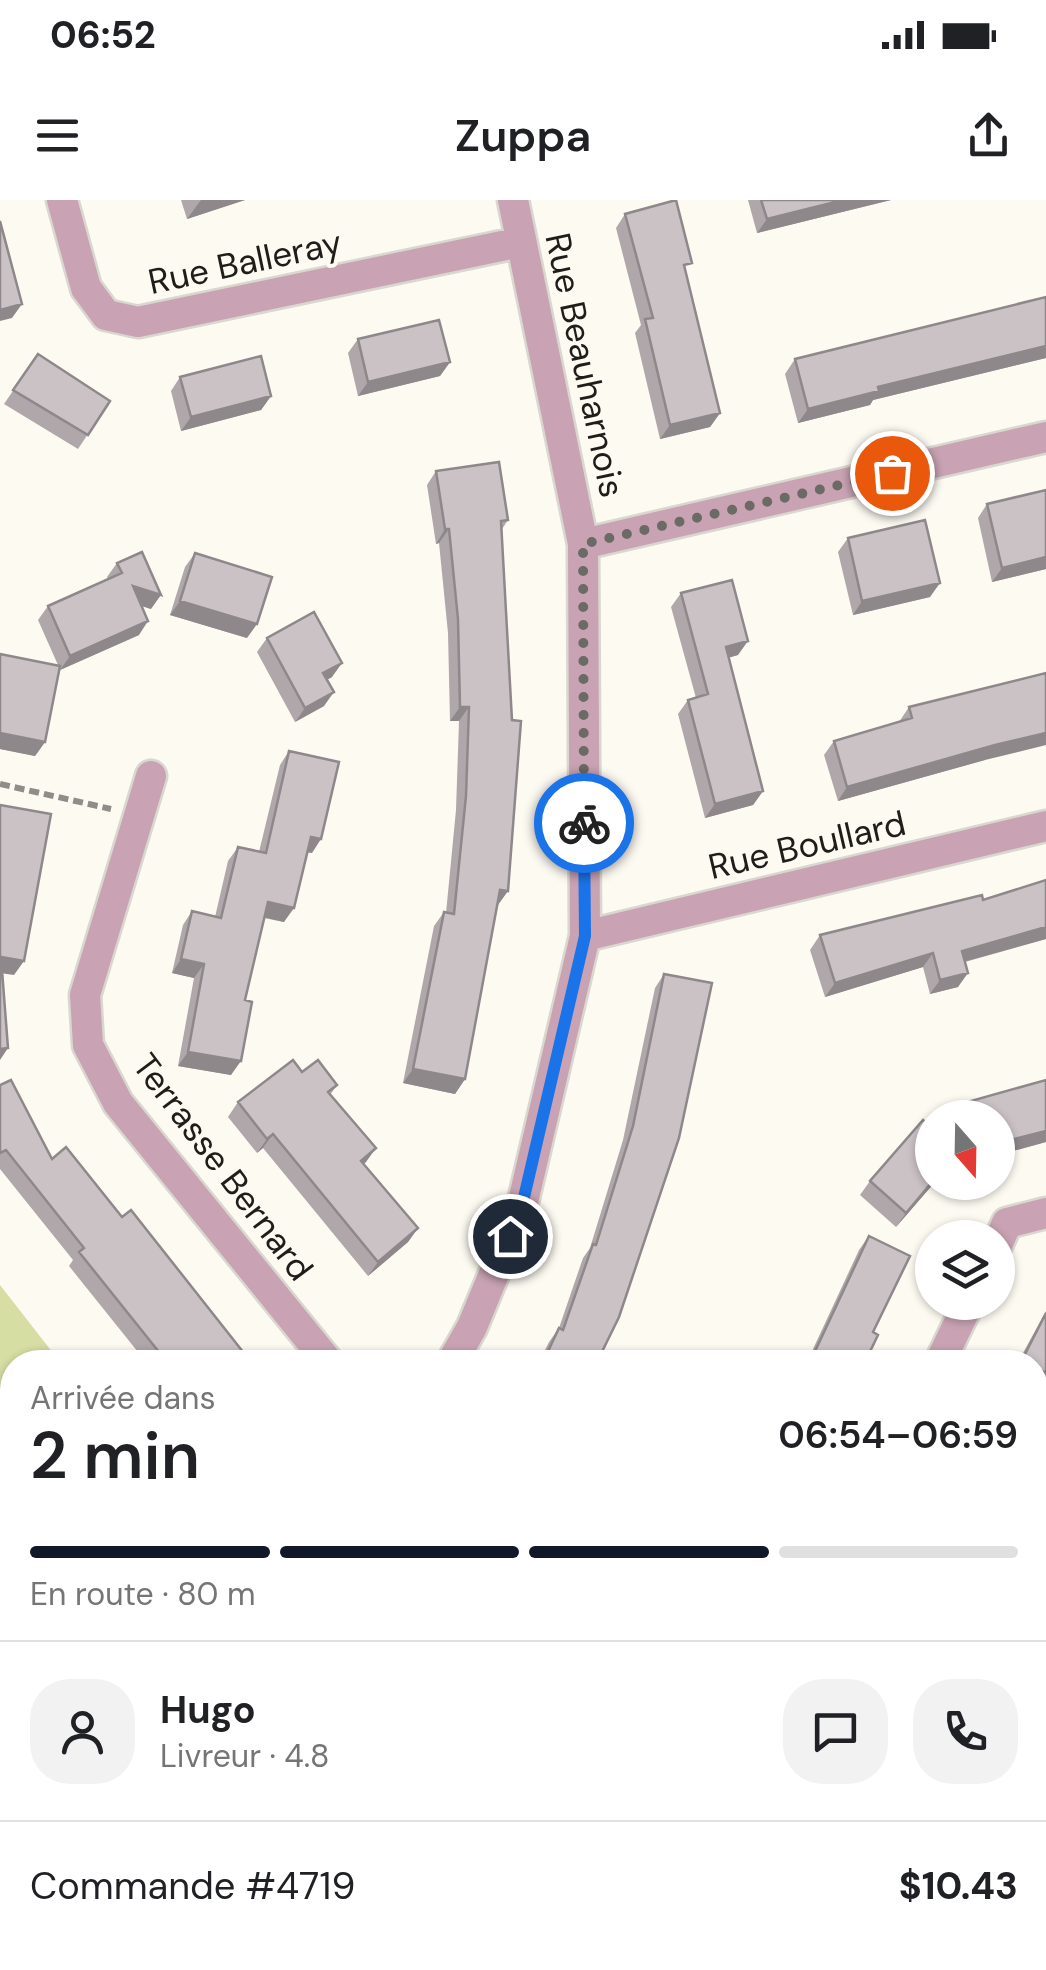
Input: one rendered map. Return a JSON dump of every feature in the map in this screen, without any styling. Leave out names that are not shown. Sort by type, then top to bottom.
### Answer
[{"type":"street","name":"Rue Balleray","points":[[62,200],[86,288],[106,315],[138,322],[521,242]]},
{"type":"street","name":"Rue Beauharnois","points":[[459,1350],[522,1206],[585,936],[583,544],[513,200]]},
{"type":"street","points":[[583,544],[1046,438]]},
{"type":"street","name":"Terrasse Bernard","points":[[151,776],[86,995],[88,1045],[118,1104],[318,1350]]},
{"type":"street","name":"Rue Boullard","points":[[585,936],[1046,826]]},
{"type":"street","points":[[1015,1221],[1046,1212]]},
{"type":"street","points":[[946,1350],[960,1320]]},
{"type":"path","points":[[0,784],[86,807],[140,812]]},
{"type":"green space","points":[[0,1285],[51,1350],[0,1350]]},
{"type":"building","points":[[676,200],[692,263],[684,265],[720,413],[670,425],[645,319],[653,318],[625,214]]},
{"type":"building","points":[[761,200],[843,200],[767,219]]},
{"type":"building","points":[[0,221],[22,304],[0,310]]},
{"type":"building","points":[[1046,297],[1046,346],[878,387],[879,391],[808,409],[795,359]]},
{"type":"building","points":[[439,320],[450,362],[368,382],[358,339]]},
{"type":"building","points":[[38,354],[110,401],[88,435],[13,390]]},
{"type":"building","points":[[261,356],[271,396],[191,417],[180,377]]},
{"type":"building","points":[[499,462],[508,520],[501,521],[512,720],[521,721],[508,891],[500,890],[465,1079],[413,1069],[444,912],[454,914],[466,796],[469,707],[460,707],[458,619],[449,529],[445,529],[436,471]]},
{"type":"building","points":[[1046,490],[1046,557],[1002,568],[987,504]]},
{"type":"building","points":[[925,520],[940,583],[862,601],[848,538]]},
{"type":"building","points":[[142,552],[161,595],[133,586],[148,621],[70,656],[48,606],[122,573],[117,563]]},
{"type":"building","points":[[195,553],[272,577],[257,624],[180,601]]},
{"type":"building","points":[[732,580],[748,641],[726,647],[763,791],[715,804],[688,700],[708,694],[681,593]]},
{"type":"building","points":[[314,612],[342,663],[323,673],[334,692],[305,708],[267,638]]},
{"type":"building","points":[[0,654],[60,666],[45,742],[0,733]]},
{"type":"building","points":[[1046,673],[1046,733],[847,787],[834,741],[912,718],[909,707]]},
{"type":"building","points":[[289,751],[339,762],[321,839],[311,837],[294,908],[268,902],[245,1000],[252,1002],[241,1061],[188,1052],[204,964],[181,959],[192,911],[221,918],[238,847],[266,853]]},
{"type":"building","points":[[0,805],[51,814],[24,961],[1,957],[8,1048],[0,1049]]},
{"type":"building","points":[[1046,880],[1046,927],[962,951],[968,973],[940,980],[933,953],[835,983],[820,935],[982,895],[983,900]]},
{"type":"building","points":[[664,974],[712,983],[679,1138],[619,1317],[603,1350],[549,1350],[559,1328],[563,1330],[593,1244],[596,1245],[633,1126]]},
{"type":"building","points":[[293,1060],[302,1072],[318,1060],[337,1085],[328,1092],[376,1148],[361,1161],[418,1228],[378,1262],[273,1134],[267,1139],[238,1102]]},
{"type":"building","points":[[11,1080],[52,1159],[66,1147],[122,1217],[131,1210],[242,1350],[157,1350],[79,1252],[84,1248],[6,1150],[0,1153],[0,1085]]},
{"type":"building","points":[[1046,1080],[1046,1131],[1015,1139],[1015,1100],[974,1100]]},
{"type":"building","points":[[915,1129],[917,1200],[906,1213],[870,1181]]},
{"type":"building","points":[[869,1236],[910,1256],[873,1332],[878,1335],[871,1350],[816,1350]]},
{"type":"building","points":[[1046,1313],[1046,1350],[1027,1350]]},
{"type":"way so far","points":[[584,823],[583,544],[892,473]]},
{"type":"route","points":[[510,1236],[522,1206],[585,936],[584,823]]}]
